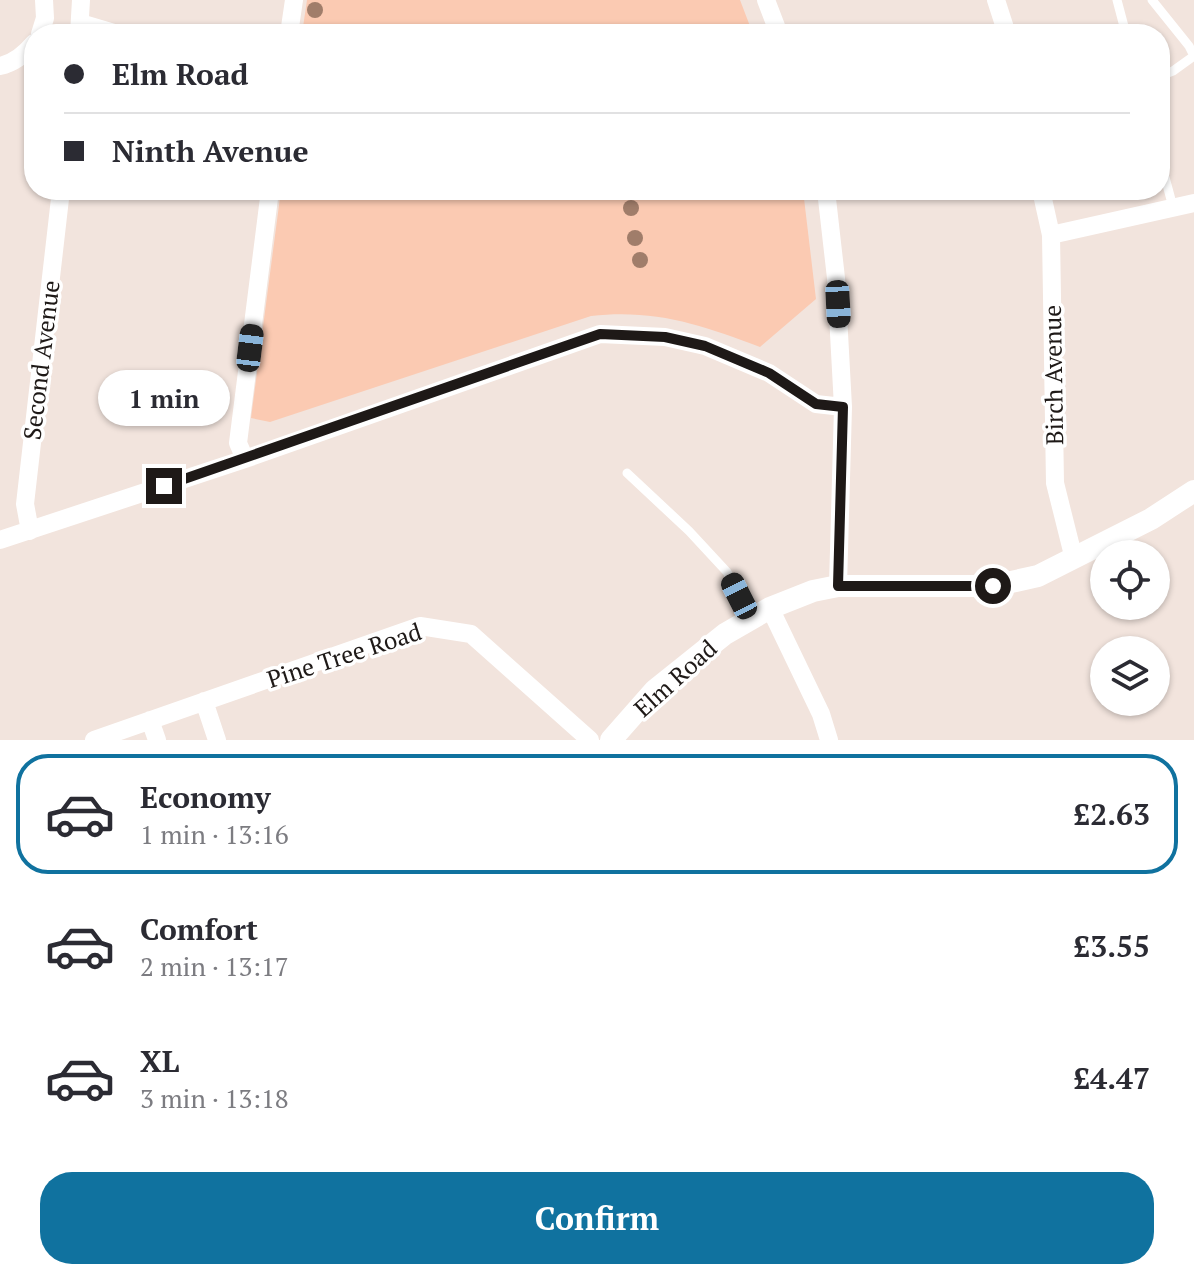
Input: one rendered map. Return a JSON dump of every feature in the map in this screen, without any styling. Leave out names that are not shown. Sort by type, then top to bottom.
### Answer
[{"type":"street","points":[[43,24],[44,0]]},
{"type":"street","points":[[80,24],[81,0]]},
{"type":"street","points":[[290,24],[294,0]]},
{"type":"street","points":[[766,0],[775,24]]},
{"type":"street","points":[[996,0],[1004,24]]},
{"type":"street","points":[[0,66],[24,54]]},
{"type":"street","name":"Second Avenue","points":[[30,531],[25,504],[60,200]]},
{"type":"street","points":[[245,459],[238,443],[269,200]]},
{"type":"street","points":[[827,200],[836,278],[843,407],[838,586]]},
{"type":"street","name":"Birch Avenue","points":[[1043,200],[1051,235],[1055,483],[1074,559]]},
{"type":"street","points":[[1051,235],[1194,203]]},
{"type":"street","points":[[0,540],[245,459],[600,334],[665,337],[705,346],[769,373],[816,404],[843,407]]},
{"type":"street","name":"Elm Road","points":[[611,740],[655,690],[725,634],[760,613],[813,591],[838,586],[993,586],[1038,576],[1151,519],[1194,491]]},
{"type":"street","points":[[760,613],[821,714],[829,740]]},
{"type":"street","name":"Pine Tree Road","points":[[94,740],[420,626],[471,634],[590,740]]},
{"type":"street","points":[[204,701],[217,740]]},
{"type":"street","points":[[150,720],[157,740]]},
{"type":"lane","points":[[1117,0],[1123,24]]},
{"type":"lane","points":[[1152,0],[1194,56],[1170,72]]},
{"type":"lane","points":[[1170,196],[1173,207]]},
{"type":"lane","points":[[627,473],[689,531],[760,613]]},
{"type":"shaded area","points":[[307,0],[740,0],[749,24],[303,24]]},
{"type":"shaded area","points":[[280,200],[804,200],[816,299],[760,347],[718,332],[657,317],[591,316],[270,422],[251,418]]},
{"type":"route","points":[[164,486],[600,334],[665,337],[705,346],[769,373],[816,404],[843,407],[838,586],[993,586]]}]
